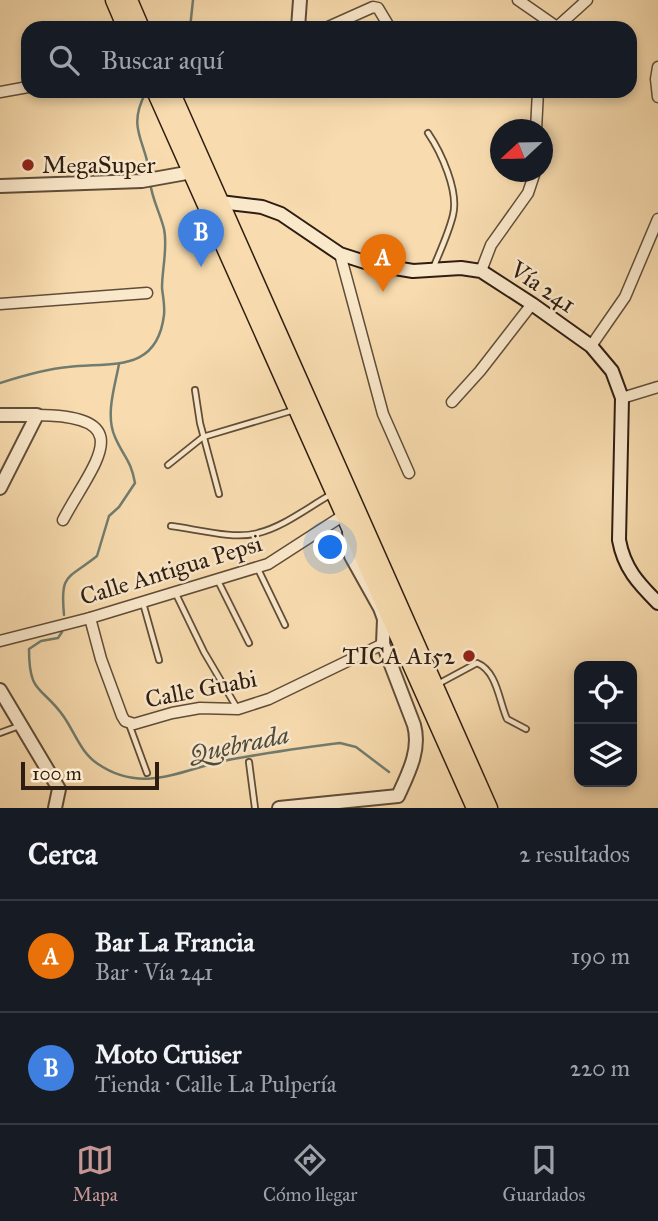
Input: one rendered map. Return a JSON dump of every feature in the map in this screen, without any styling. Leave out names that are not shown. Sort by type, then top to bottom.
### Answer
[{"type":"highway","points":[[114,0],[124,21]]},
{"type":"highway","points":[[128,0],[138,21]]},
{"type":"highway","points":[[168,98],[192,172],[214,205],[489,808]]},
{"type":"highway","points":[[168,98],[296,409],[475,808]]},
{"type":"street","points":[[298,21],[300,0]]},
{"type":"street","points":[[518,0],[548,21]]},
{"type":"street","points":[[564,21],[587,0]]},
{"type":"street","points":[[342,21],[373,7],[382,12],[386,21]]},
{"type":"street","points":[[658,67],[658,97]]},
{"type":"street","points":[[0,92],[21,88]]},
{"type":"street","points":[[537,119],[538,98]]},
{"type":"street","points":[[0,186],[142,181],[192,172]]},
{"type":"street","points":[[481,271],[491,245],[528,193],[532,182]]},
{"type":"street","name":"Vía 241","points":[[214,205],[262,207],[281,214],[340,254],[371,264],[412,271],[461,268],[481,271],[591,346],[611,371],[622,397],[619,540],[626,565],[633,577],[658,603]]},
{"type":"street","points":[[591,346],[625,296],[658,219]]},
{"type":"street","points":[[340,254],[383,414],[409,473]]},
{"type":"street","points":[[0,304],[147,293]]},
{"type":"street","points":[[452,402],[532,304]]},
{"type":"street","points":[[622,397],[658,387]]},
{"type":"street","points":[[0,415],[65,415],[84,419],[92,423],[99,432],[101,449],[63,520]]},
{"type":"street","points":[[0,488],[37,415]]},
{"type":"street","points":[[279,808],[400,802],[414,757],[417,736],[383,644],[384,620],[351,556],[346,522]]},
{"type":"street","name":"Calle Antigua Pepsi","points":[[0,641],[90,618],[257,568],[276,561],[346,522]]},
{"type":"street","name":"Calle Guabi","points":[[90,618],[110,686],[122,716],[129,723],[200,708],[238,709],[269,699],[383,644]]},
{"type":"street","points":[[0,690],[58,789],[55,808]]},
{"type":"lane","points":[[428,133],[437,147],[455,200],[453,215],[433,270]]},
{"type":"lane","points":[[195,390],[203,437],[219,494]]},
{"type":"lane","points":[[168,465],[203,437],[296,409]]},
{"type":"lane","points":[[171,526],[243,536],[258,533],[276,526],[334,492]]},
{"type":"lane","points":[[257,568],[285,625]]},
{"type":"lane","points":[[218,580],[249,643]]},
{"type":"lane","points":[[175,592],[204,652],[238,709]]},
{"type":"lane","points":[[143,602],[159,660]]},
{"type":"lane","points":[[434,686],[477,663],[480,664],[490,672],[507,719],[526,729]]},
{"type":"lane","points":[[129,723],[147,773]]},
{"type":"lane","points":[[0,733],[21,725]]},
{"type":"lane","points":[[249,762],[255,808]]},
{"type":"waterway","points":[[191,21],[193,0]]},
{"type":"waterway","points":[[143,98],[137,125],[150,176]]},
{"type":"waterway","points":[[0,383],[51,369],[130,361],[142,356],[152,347],[160,334],[164,315],[162,288],[165,243],[164,229],[150,182]]},
{"type":"waterway","name":"Quebrada","points":[[64,615],[65,584],[72,574],[97,556],[109,516],[119,507],[135,483],[129,463],[112,428],[112,400],[119,364]]},
{"type":"waterway","name":"Quebrada","points":[[62,632],[58,638],[41,641],[29,649],[34,683],[64,717],[87,754],[115,773],[149,779],[233,759],[340,743],[356,747],[389,772]]},
{"type":"place","name":"MegaSuper","points":[[28,165]]},
{"type":"place","name":"Moto Cruiser","points":[[201,267]]},
{"type":"place","name":"Bar La Francia","points":[[383,292]]},
{"type":"place","name":"TICA A152","points":[[469,656]]}]
